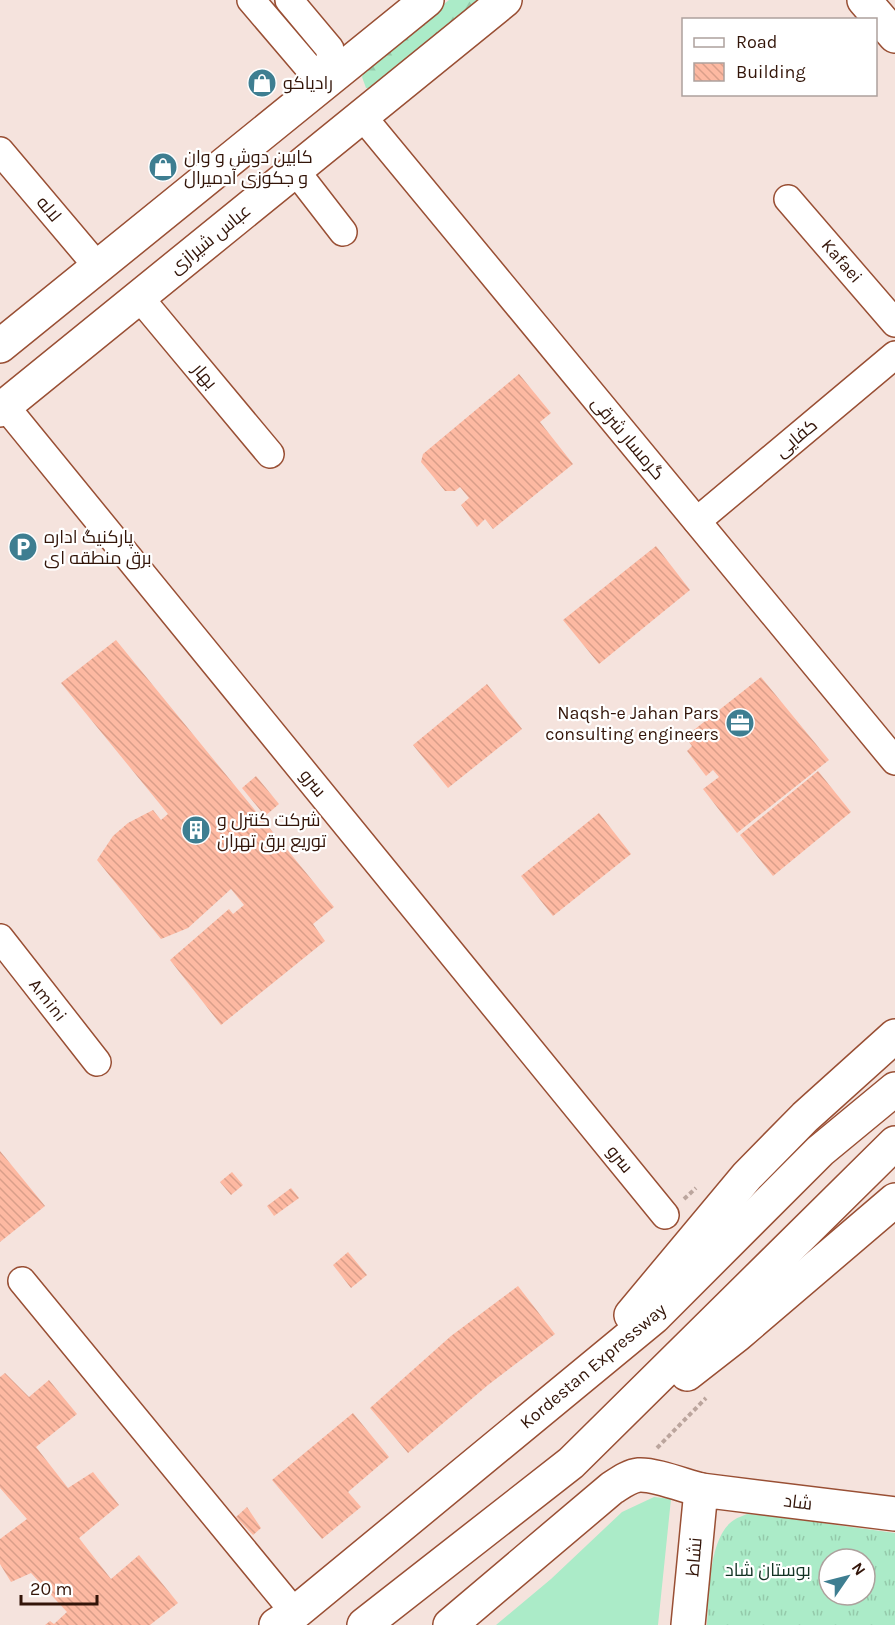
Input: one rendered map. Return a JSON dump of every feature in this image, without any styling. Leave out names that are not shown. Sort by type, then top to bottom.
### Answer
[{"type":"main road","points":[[0,346],[428,0]]},
{"type":"main road","name":"عباس شیرازی","points":[[3,408],[505,0]]},
{"type":"main road","points":[[864,0],[895,36]]},
{"type":"main road","points":[[331,79],[362,116]]},
{"type":"main road","points":[[581,1378],[686,1247],[747,1176],[805,1117],[895,1036]]},
{"type":"main road","name":"Kordestan Expressway","points":[[286,1619],[654,1317],[820,1151],[895,1089]]},
{"type":"main road","points":[[571,1463],[895,1143]]},
{"type":"main road","points":[[364,1625],[737,1335],[895,1200]]},
{"type":"main road","name":"شاد","points":[[450,1625],[612,1488],[638,1475],[701,1490],[895,1514]]},
{"type":"main road","name":"نشاط","points":[[688,1625],[701,1490]]},
{"type":"street","points":[[251,0],[309,68],[331,79],[330,49],[289,0]]},
{"type":"street","name":"گرمسار شرقی","points":[[362,116],[895,761]]},
{"type":"street","name":"لاله","points":[[0,151],[98,267]]},
{"type":"street","points":[[295,170],[343,232]]},
{"type":"street","name":"Kafaei","points":[[788,199],[895,322]]},
{"type":"street","name":"بهار","points":[[139,297],[270,454]]},
{"type":"street","name":"کفایی","points":[[697,521],[895,355]]},
{"type":"street","name":"سرو","points":[[3,408],[665,1215]]},
{"type":"street","name":"Amini","points":[[0,938],[97,1062]]},
{"type":"street","points":[[22,1281],[286,1619]]},
{"type":"green space","points":[[449,0],[487,0],[378,89],[366,88],[362,77],[367,65]]},
{"type":"green space","points":[[654,1497],[671,1499],[658,1625],[496,1625],[551,1579],[622,1512]]},
{"type":"green space","name":"بوستان شاد","points":[[747,1514],[764,1515],[895,1533],[895,1625],[707,1625],[715,1553],[725,1528],[734,1520]]},
{"type":"building","points":[[519,374],[551,413],[540,422],[573,464],[493,529],[485,519],[477,527],[461,505],[469,498],[460,487],[455,491],[445,491],[421,462],[423,454]]},
{"type":"building","points":[[656,546],[690,590],[599,664],[563,620]]},
{"type":"building","name":"شرکت کنترل و توریع برق تهران","points":[[116,640],[334,907],[313,924],[325,941],[221,1025],[170,960],[229,909],[233,914],[244,905],[231,889],[188,928],[161,939],[97,860],[113,836],[128,823],[153,810],[161,820],[168,814],[61,683]]},
{"type":"building","points":[[761,677],[829,760],[737,833],[703,789],[719,777],[713,770],[706,776],[687,751],[692,746],[685,737]]},
{"type":"building","points":[[487,684],[522,729],[448,788],[413,745]]},
{"type":"building","points":[[818,771],[851,812],[773,876],[740,835]]},
{"type":"building","points":[[256,776],[279,804],[265,816],[242,788]]},
{"type":"building","points":[[599,813],[631,854],[553,916],[521,876]]},
{"type":"building","points":[[0,1151],[45,1206],[0,1242]]},
{"type":"building","points":[[232,1172],[243,1185],[231,1195],[220,1182]]},
{"type":"building","points":[[291,1188],[299,1198],[274,1216],[267,1206]]},
{"type":"building","points":[[348,1252],[367,1275],[351,1288],[333,1265]]},
{"type":"building","points":[[518,1286],[555,1334],[488,1385],[408,1453],[370,1408],[451,1336]]},
{"type":"building","points":[[5,1373],[29,1397],[49,1380],[77,1414],[36,1447],[68,1488],[93,1472],[119,1505],[79,1538],[111,1579],[139,1555],[178,1603],[150,1625],[45,1625],[50,1621],[54,1624],[67,1612],[31,1573],[11,1582],[0,1564],[0,1539],[27,1519],[0,1488],[0,1377]]},
{"type":"building","points":[[353,1413],[389,1457],[348,1492],[361,1507],[322,1539],[272,1480]]},
{"type":"building","points":[[247,1507],[261,1528],[253,1535],[236,1517]]},
{"type":"place","name":"رادیاکو","points":[[262,83]]},
{"type":"place","name":"کابین دوش و وان و جکوزی آدمیرال","points":[[163,167]]},
{"type":"place","name":"پارکنیگ اداره برق منطقه ای","points":[[23,547]]},
{"type":"place","name":"Naqsh-e Jahan Pars consulting engineers","points":[[740,723]]},
{"type":"place","name":"شرکت کنترل و توریع برق تهران","points":[[196,830]]}]
